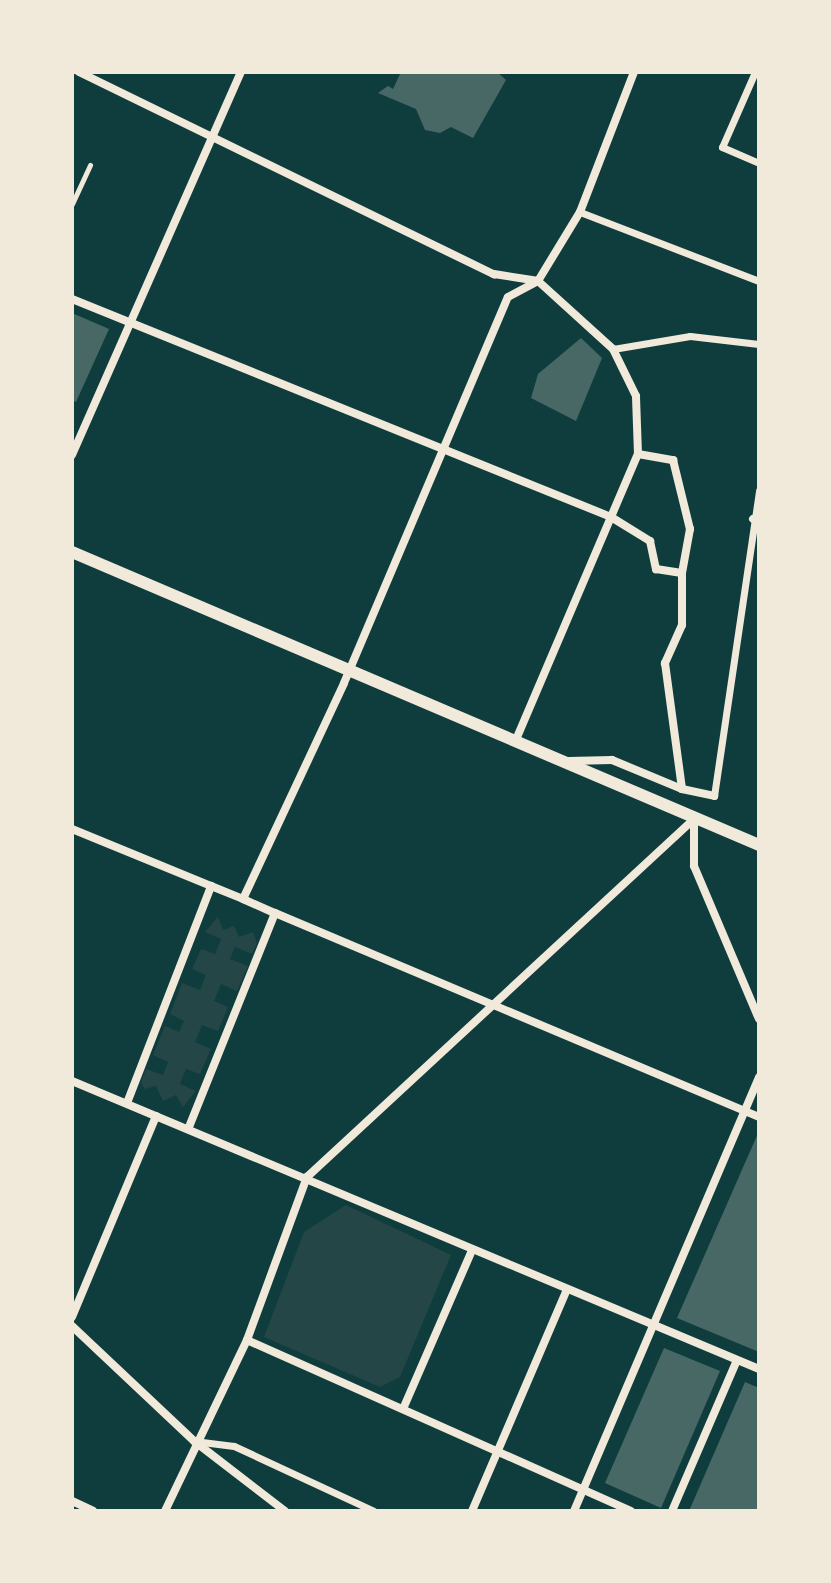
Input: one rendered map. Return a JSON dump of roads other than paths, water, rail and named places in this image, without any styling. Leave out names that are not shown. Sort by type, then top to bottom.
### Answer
[{"type":"street","points":[[79,72],[494,274],[538,281],[613,349],[636,396],[638,454],[515,742]]},
{"type":"street","points":[[72,455],[241,72]]},
{"type":"street","points":[[243,899],[349,669],[508,297],[538,281],[580,212],[634,72]]},
{"type":"street","points":[[755,72],[722,147],[759,163]]},
{"type":"street","points":[[580,212],[759,281]]},
{"type":"street","points":[[72,299],[611,517],[650,541],[656,569],[682,573]]},
{"type":"street","points":[[613,349],[690,336],[759,344]]},
{"type":"street","points":[[638,454],[673,460],[690,529],[682,573],[682,625],[665,663],[682,789]]},
{"type":"street","points":[[557,761],[612,760],[682,789],[714,796],[759,490]]},
{"type":"street","points":[[72,552],[759,845]]},
{"type":"street","points":[[165,1511],[194,1441],[247,1340],[307,1177],[694,819]]},
{"type":"street","points":[[694,819],[694,866],[759,1019]]},
{"type":"street","points":[[72,829],[759,1117]]},
{"type":"street","points":[[127,1103],[211,886]]},
{"type":"street","points":[[188,1129],[275,913]]},
{"type":"street","points":[[574,1511],[656,1325],[759,1077]]},
{"type":"street","points":[[72,1081],[759,1369]]},
{"type":"street","points":[[72,1317],[156,1116]]},
{"type":"street","points":[[403,1409],[472,1250]]},
{"type":"street","points":[[472,1511],[567,1289]]},
{"type":"street","points":[[72,1326],[194,1441],[285,1511]]},
{"type":"street","points":[[247,1340],[631,1511]]},
{"type":"street","points":[[672,1511],[737,1360]]},
{"type":"street","points":[[194,1441],[234,1446],[374,1511]]},
{"type":"street","points":[[72,1501],[93,1511]]},
{"type":"lane","points":[[72,204],[90,165]]}]
